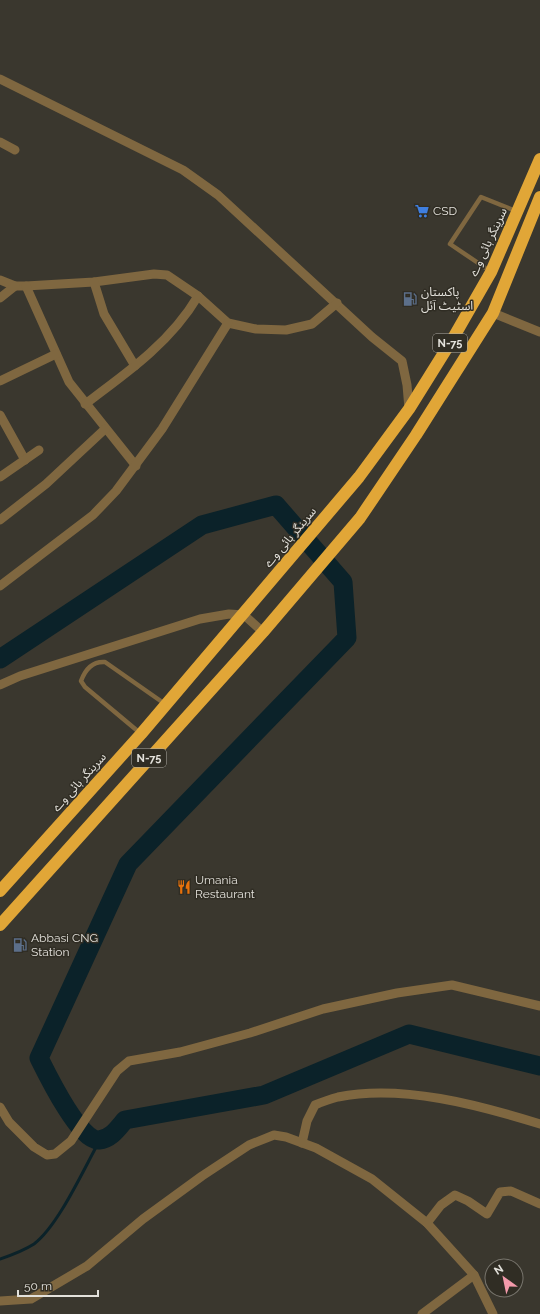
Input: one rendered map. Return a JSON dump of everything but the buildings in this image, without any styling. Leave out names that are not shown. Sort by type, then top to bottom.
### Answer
[{"type":"highway","name":"سرینگر ہائی وے","points":[[0,891],[141,734],[244,615],[359,478],[409,409],[452,340],[491,272],[540,159]]},
{"type":"highway","name":"N-75","points":[[0,925],[263,632],[360,518],[416,435],[493,313],[540,197]]},
{"type":"street","points":[[0,79],[183,170],[218,195],[337,304],[402,361],[407,385],[409,409]]},
{"type":"street","points":[[0,142],[15,150]]},
{"type":"street","points":[[0,280],[14,286],[26,286],[94,282],[154,274],[167,275],[198,296],[228,323],[256,329],[286,330],[312,324],[337,304]]},
{"type":"street","points":[[94,282],[104,314],[135,366]]},
{"type":"street","points":[[0,298],[14,286]]},
{"type":"street","points":[[26,286],[69,382],[85,404],[136,466]]},
{"type":"street","points":[[85,404],[135,366],[158,346],[186,316],[198,296]]},
{"type":"street","points":[[493,313],[540,332]]},
{"type":"street","points":[[0,586],[93,514],[116,491],[162,429],[228,323]]},
{"type":"street","points":[[0,381],[56,354]]},
{"type":"street","points":[[0,415],[25,460]]},
{"type":"street","points":[[0,520],[46,484],[105,429]]},
{"type":"street","points":[[0,477],[39,450]]},
{"type":"street","points":[[0,685],[20,676],[200,619],[229,614],[244,615],[263,632]]},
{"type":"street","points":[[0,1107],[9,1122],[34,1147],[47,1155],[55,1154],[71,1141],[117,1071],[129,1061],[180,1052],[215,1043],[323,1010],[397,994],[452,985],[540,1006]]},
{"type":"street","points":[[302,1143],[307,1121],[315,1105],[338,1097],[388,1093],[448,1099],[540,1124]]},
{"type":"street","points":[[0,1301],[31,1299],[87,1266],[143,1219],[248,1145],[274,1135],[286,1137],[316,1148],[372,1179],[427,1222],[474,1275],[492,1314]]},
{"type":"street","points":[[427,1222],[441,1205],[455,1195],[468,1201],[487,1214],[500,1192],[511,1191],[540,1204]]},
{"type":"street","points":[[422,1314],[474,1275]]},
{"type":"lane","points":[[491,272],[450,244],[481,197],[518,212]]},
{"type":"lane","points":[[141,734],[81,682],[84,674],[92,664],[97,661],[105,662],[166,705]]},
{"type":"waterway","points":[[0,659],[202,525],[276,505],[343,582],[347,638],[128,864],[39,1058],[65,1106],[74,1119],[91,1138],[99,1140],[107,1138],[114,1133],[125,1120],[264,1095],[409,1034],[540,1066]]},
{"type":"waterway","points":[[0,1259],[17,1253],[34,1244],[53,1224],[79,1180],[100,1140]]},
{"type":"place","name":"CSD","points":[[422,211]]},
{"type":"place","name":"پاکستان اسٹیٹ آئل","points":[[410,299]]},
{"type":"place","name":"Umania Restaurant","points":[[184,887]]},
{"type":"place","name":"Abbasi CNG Station","points":[[20,945]]}]
